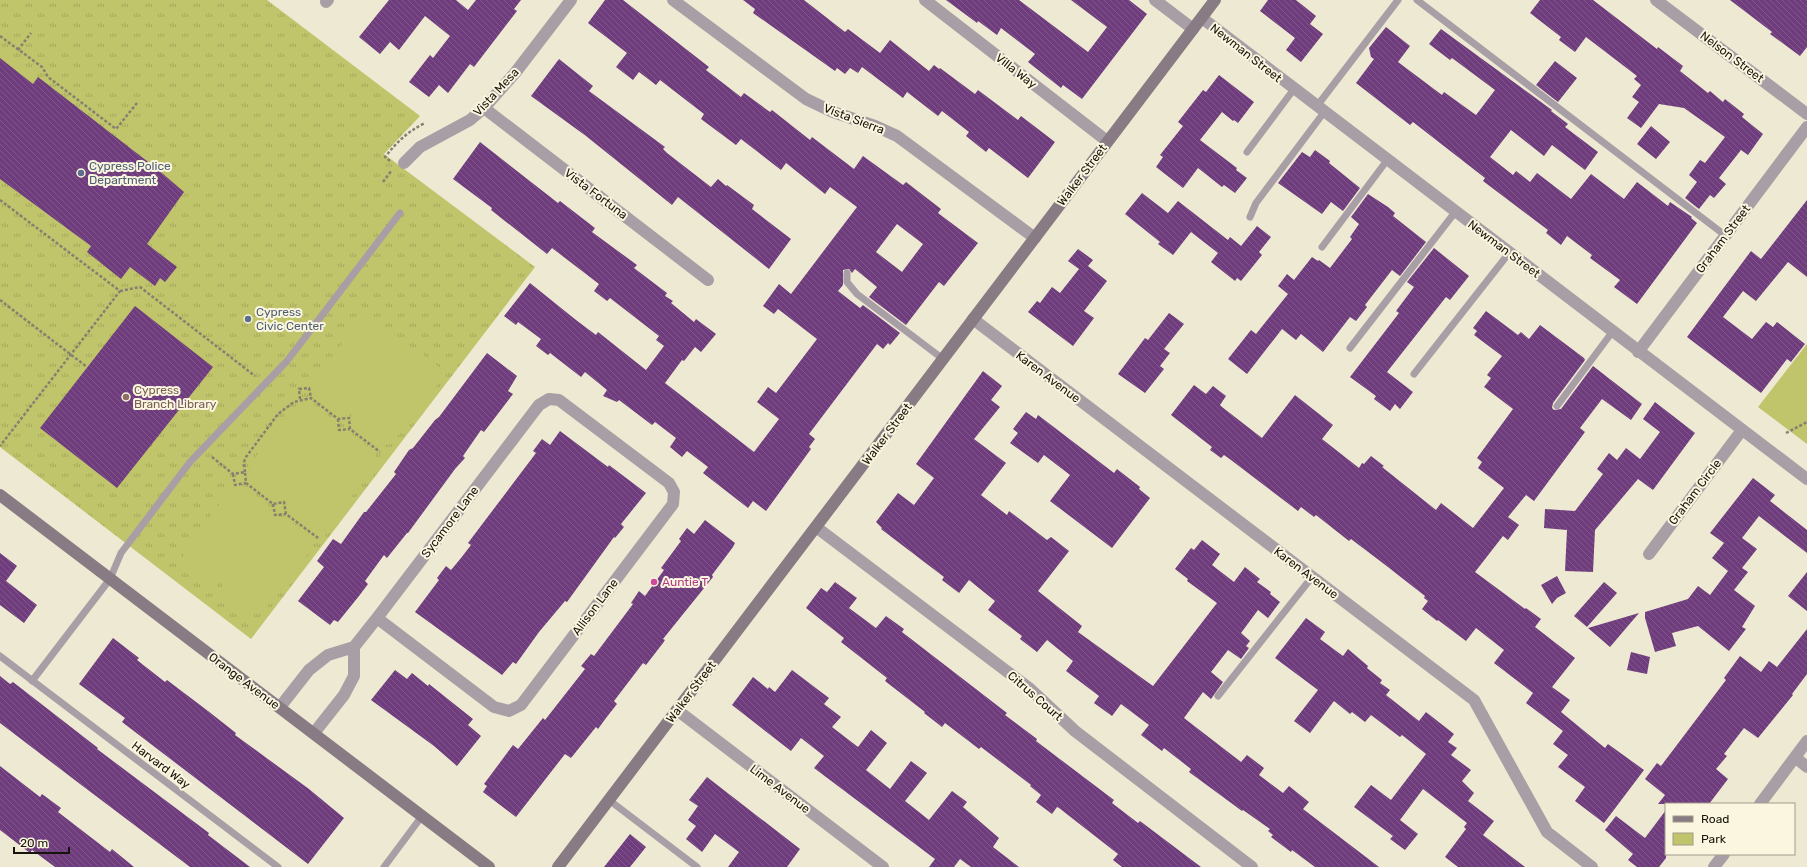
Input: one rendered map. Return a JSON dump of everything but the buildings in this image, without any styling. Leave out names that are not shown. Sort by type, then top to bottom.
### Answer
[{"type":"main road","name":"Walker Street","points":[[558,867],[1215,0]]},
{"type":"main road","name":"Orange Avenue","points":[[0,495],[489,867]]},
{"type":"street","name":"Vista Mesa","points":[[404,163],[420,147],[470,120],[484,108],[515,73],[571,0]]},
{"type":"street","name":"Vista Sierra","points":[[673,0],[806,100],[833,112],[875,126],[897,136],[1035,238]]},
{"type":"street","name":"Villa Way","points":[[925,0],[1107,141]]},
{"type":"street","points":[[1155,0],[1193,29]]},
{"type":"street","name":"Nelson Street","points":[[1656,0],[1807,114]]},
{"type":"street","name":"Newman Street","points":[[1202,18],[1613,331],[1638,352],[1807,479]]},
{"type":"street","name":"Vista Fortuna","points":[[484,108],[708,280]]},
{"type":"street","name":"Graham Street","points":[[1638,352],[1807,127]]},
{"type":"street","name":"Karen Avenue","points":[[973,319],[1474,700],[1547,832],[1592,867]]},
{"type":"street","name":"Allison Lane","points":[[376,618],[494,707],[509,710],[521,705],[673,504],[674,492],[669,483],[559,400],[549,399]]},
{"type":"street","name":"Sycamore Lane","points":[[354,648],[539,405],[549,399]]},
{"type":"street","name":"Graham Circle","points":[[1649,554],[1742,430]]},
{"type":"street","name":"Citrus Court","points":[[816,527],[1029,688],[1075,731],[1252,867]]},
{"type":"street","points":[[280,708],[309,670],[328,655],[354,648],[354,676],[344,696],[314,733]]},
{"type":"street","name":"Lime Avenue","points":[[678,710],[883,867]]},
{"type":"street","points":[[1761,803],[1807,742]]},
{"type":"street","points":[[1795,757],[1807,766]]},
{"type":"street","points":[[1714,867],[1723,855]]},
{"type":"lane","points":[[1250,217],[1256,203],[1398,0]]},
{"type":"lane","points":[[1417,0],[1726,236]]},
{"type":"lane","points":[[1247,152],[1294,89]]},
{"type":"lane","points":[[1322,247],[1388,159]]},
{"type":"lane","points":[[1350,348],[1456,211]]},
{"type":"lane","points":[[32,680],[110,579],[121,553],[190,462],[287,361],[400,214]]},
{"type":"lane","points":[[1414,374],[1509,253]]},
{"type":"lane","points":[[847,273],[847,282],[857,294],[943,359]]},
{"type":"lane","points":[[1557,406],[1613,331]]},
{"type":"lane","points":[[1218,696],[1312,577]]},
{"type":"lane","name":"Harvard Way","points":[[0,656],[278,867]]},
{"type":"lane","points":[[609,800],[697,867]]},
{"type":"lane","points":[[384,867],[422,816]]},
{"type":"path","points":[[18,50],[31,33]]},
{"type":"path","points":[[0,36],[42,67],[48,77],[116,129],[136,103]]},
{"type":"path","points":[[0,200],[120,291]]},
{"type":"path","points":[[0,446],[120,291],[140,287],[255,376]]},
{"type":"path","points":[[0,300],[87,367]]},
{"type":"path","points":[[300,399],[299,389],[309,388],[311,398],[338,419],[349,418],[350,429]]},
{"type":"path","points":[[311,398],[300,399],[283,409],[254,445],[244,462],[246,483],[273,504],[274,515],[286,514],[318,538]]},
{"type":"path","points":[[338,419],[339,430],[350,429],[380,452]]},
{"type":"path","points":[[1786,433],[1807,422]]},
{"type":"path","points":[[202,449],[233,474],[235,485],[246,483]]},
{"type":"path","points":[[233,474],[245,472]]},
{"type":"path","points":[[273,504],[284,502],[286,514]]},
{"type":"green space","name":"Cypress Civic Center","points":[[0,0],[267,0],[420,116],[384,154],[535,267],[251,639],[0,447]]},
{"type":"green space","points":[[373,317],[399,337],[401,349],[413,347],[440,368],[441,380],[391,444],[378,446],[352,426],[351,414],[339,416],[313,396],[312,384],[361,319]]},
{"type":"green space","points":[[1807,344],[1807,444],[1758,407]]},
{"type":"green space","points":[[309,401],[335,421],[337,433],[349,432],[375,452],[377,464],[326,529],[314,530],[288,511],[286,499],[275,499],[249,479],[248,467],[298,403]]},
{"type":"green space","points":[[244,486],[269,506],[272,518],[284,517],[310,536],[312,549],[262,613],[249,615],[222,594],[222,583],[210,585],[183,563],[183,552],[232,488]]},
{"type":"place","name":"Cypress Police Department","points":[[81,173]]},
{"type":"place","name":"Cypress Civic Center","points":[[248,319]]},
{"type":"place","name":"Cypress Branch Library","points":[[126,397]]},
{"type":"place","name":"Auntie T","points":[[654,582]]}]
